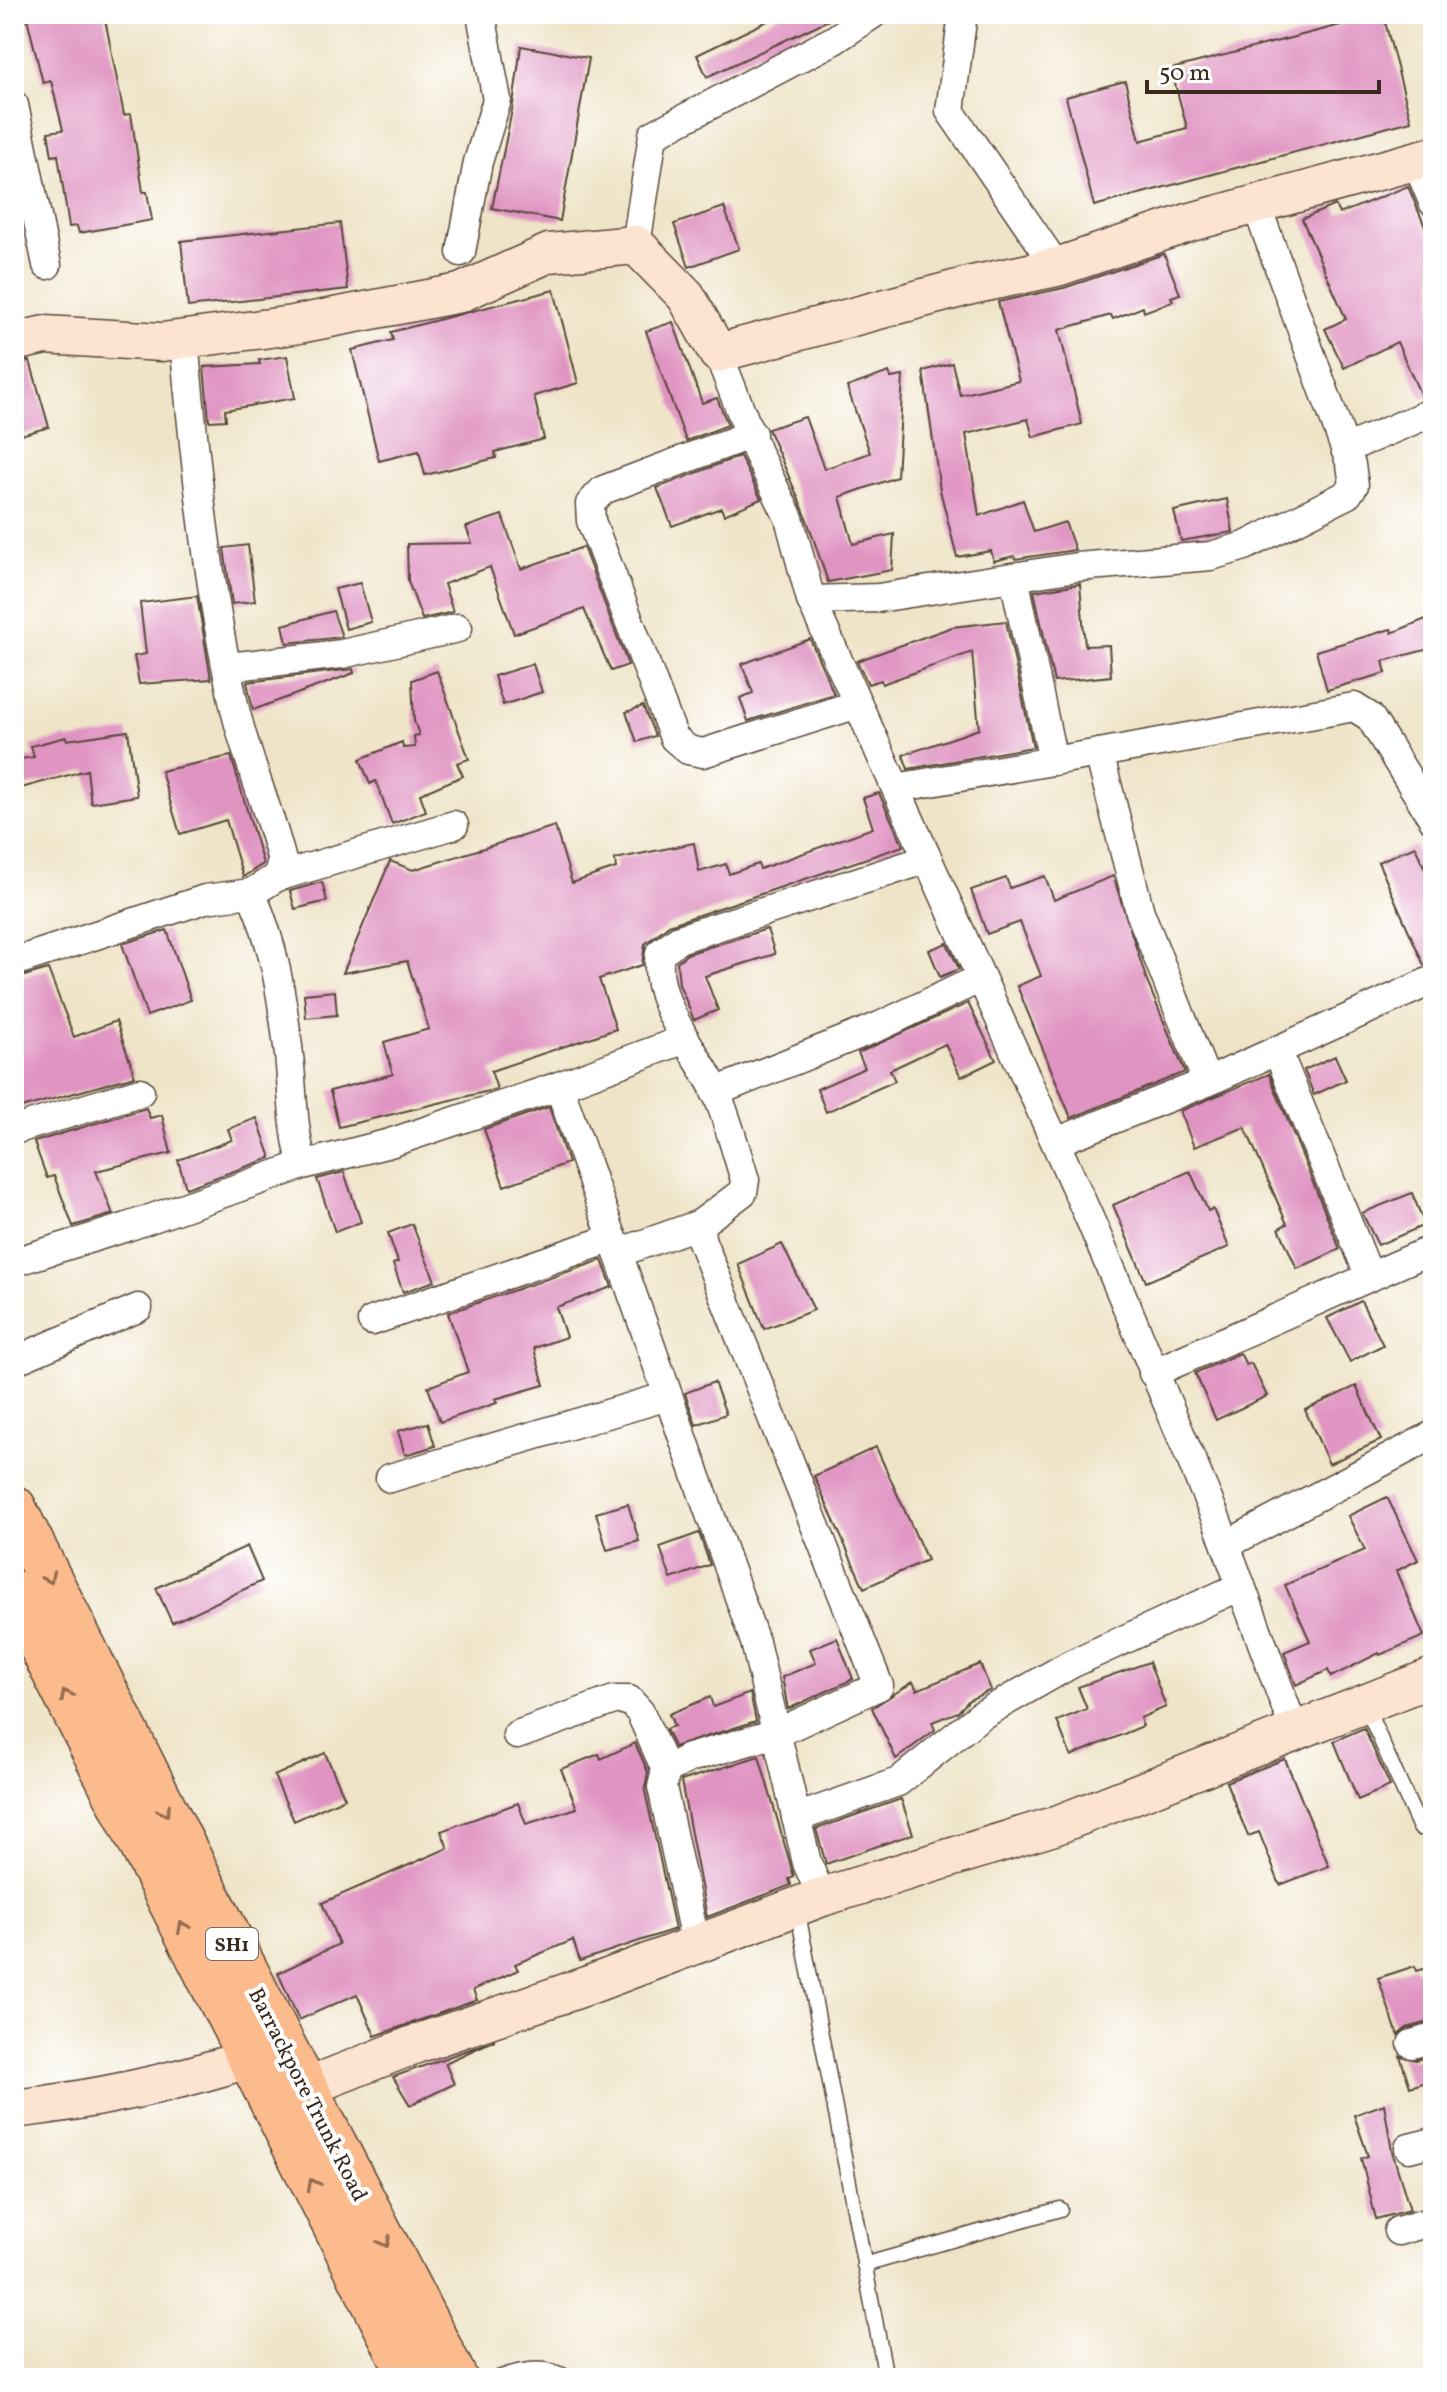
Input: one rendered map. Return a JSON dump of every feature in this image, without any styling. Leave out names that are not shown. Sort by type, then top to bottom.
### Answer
[{"type":"main road","name":"Barrackpore Trunk Road","points":[[14,1508],[288,2095],[412,2378]]},
{"type":"main road","name":"Barrackpore Trunk Road","points":[[14,1593],[250,2058],[288,2095],[455,2378]]},
{"type":"street","points":[[461,252],[478,162],[497,100],[481,14]]},
{"type":"street","points":[[636,245],[653,135],[834,40],[873,14]]},
{"type":"street","points":[[963,14],[950,111],[1057,267]]},
{"type":"street","points":[[14,105],[47,265]]},
{"type":"street","points":[[718,353],[972,285],[1057,267],[1256,204],[1424,158],[1433,202]]},
{"type":"street","points":[[811,600],[878,598],[1077,567],[1211,556],[1245,546],[1348,494],[1354,485],[1354,476],[1256,204]]},
{"type":"street","points":[[14,342],[45,335],[162,342],[293,325],[460,293],[549,253],[636,245]]},
{"type":"street","points":[[636,245],[686,296],[718,353],[789,518],[811,600],[1056,1142],[1226,1545],[1295,1732]]},
{"type":"street","points":[[184,340],[200,507],[242,732],[282,861],[277,877]]},
{"type":"street","points":[[1345,449],[1433,412]]},
{"type":"street","points":[[752,434],[603,490],[590,504],[591,521],[674,738],[688,750],[703,753],[858,704]]},
{"type":"street","points":[[1014,577],[1053,761]]},
{"type":"street","points":[[228,667],[352,652],[458,628]]},
{"type":"street","points":[[896,788],[1354,707],[1370,717],[1433,819]]},
{"type":"street","points":[[1099,753],[1140,912],[1207,1082]]},
{"type":"street","points":[[14,962],[205,899],[251,893],[277,877],[454,825]]},
{"type":"street","points":[[372,1321],[616,1245],[700,1224],[743,1192],[745,1180],[715,1092],[683,1040],[657,969],[660,953],[679,939],[928,859]]},
{"type":"street","points":[[251,893],[270,936],[289,1054],[295,1136],[303,1165]]},
{"type":"street","points":[[715,1092],[880,1026],[981,978]]},
{"type":"street","points":[[1056,1142],[1207,1082],[1433,980]]},
{"type":"street","points":[[14,1262],[127,1227],[303,1165],[390,1143],[683,1040]]},
{"type":"street","points":[[1277,1050],[1369,1275]]},
{"type":"street","points":[[559,1086],[755,1642],[807,1863],[809,1902]]},
{"type":"street","points":[[14,1130],[140,1092]]},
{"type":"street","points":[[666,1770],[689,1758],[777,1733],[879,1686],[701,1239],[700,1224]]},
{"type":"street","points":[[1153,1373],[1369,1275],[1430,1258]]},
{"type":"street","points":[[14,1361],[138,1308]]},
{"type":"street","points":[[390,1478],[668,1396]]},
{"type":"street","points":[[1226,1545],[1433,1435]]},
{"type":"street","points":[[796,1818],[898,1782],[980,1716],[1120,1640],[1241,1586]]},
{"type":"street","points":[[288,2095],[416,2044],[809,1902],[1054,1826],[1433,1677]]},
{"type":"street","points":[[517,1735],[614,1700],[629,1700],[640,1712],[666,1770],[662,1787],[696,1945]]},
{"type":"street","points":[[14,2109],[58,2104],[188,2077],[250,2058]]},
{"type":"street","points":[[1398,2231],[1433,2221]]},
{"type":"lane","points":[[1365,1705],[1420,1828]]},
{"type":"lane","points":[[809,1902],[864,2265],[886,2378]]},
{"type":"lane","points":[[864,2265],[1060,2209]]},
{"type":"lane","points":[[498,2378],[520,2370],[556,2371],[567,2378]]},
{"type":"building","points":[[26,14],[104,14],[124,115],[131,114],[143,192],[147,192],[152,220],[79,233],[77,226],[69,227],[58,155],[52,156],[48,132],[63,130],[51,81],[43,83]]},
{"type":"building","points":[[782,14],[841,14],[707,77],[697,55]]},
{"type":"building","points":[[1383,14],[1411,121],[1094,206],[1066,97],[1125,81],[1140,141],[1187,128],[1171,69]]},
{"type":"building","points":[[521,46],[589,58],[560,221],[492,208],[513,105]]},
{"type":"building","points":[[1408,186],[1433,246],[1433,395],[1422,398],[1397,342],[1344,368],[1325,329],[1346,319],[1302,219],[1335,205],[1339,214]]},
{"type":"building","points":[[724,207],[739,249],[689,267],[674,224]]},
{"type":"building","points":[[340,223],[348,289],[188,307],[181,241]]},
{"type":"building","points":[[1164,254],[1180,294],[1171,297],[1173,301],[1144,312],[1143,307],[1113,319],[1111,315],[1059,330],[1082,424],[1033,437],[1028,419],[966,434],[979,516],[1023,500],[1034,532],[1065,522],[1075,550],[994,561],[991,551],[957,557],[940,490],[923,371],[952,363],[960,395],[1019,381],[998,302],[1064,288]]},
{"type":"building","points":[[554,290],[578,383],[534,396],[544,439],[495,452],[496,458],[425,475],[419,451],[379,461],[352,350],[393,340],[391,332]]},
{"type":"building","points":[[673,322],[702,403],[717,398],[728,425],[686,441],[646,331]]},
{"type":"building","points":[[287,356],[295,398],[225,410],[226,420],[209,421],[204,367],[260,364],[259,360]]},
{"type":"building","points":[[30,361],[49,427],[14,437],[14,363]]},
{"type":"building","points":[[889,372],[891,378],[903,376],[897,477],[840,497],[853,544],[894,534],[892,570],[828,582],[804,511],[768,429],[805,417],[824,469],[870,453],[847,387]]},
{"type":"building","points":[[740,456],[761,499],[724,515],[721,508],[672,526],[657,488]]},
{"type":"building","points":[[1227,499],[1233,532],[1181,541],[1174,511]]},
{"type":"building","points":[[502,515],[521,569],[583,547],[628,665],[611,671],[584,609],[514,634],[490,567],[444,584],[453,612],[422,619],[408,581],[407,544],[472,543],[466,527]]},
{"type":"building","points":[[248,545],[255,601],[232,604],[224,548]]},
{"type":"building","points":[[360,583],[371,622],[346,629],[335,589]]},
{"type":"building","points":[[1080,584],[1085,646],[1109,645],[1111,676],[1054,682],[1034,591]]},
{"type":"building","points":[[197,596],[211,679],[139,684],[134,656],[146,654],[140,603]]},
{"type":"building","points":[[333,611],[342,637],[287,643],[283,625]]},
{"type":"building","points":[[1433,616],[1433,648],[1383,661],[1386,673],[1327,690],[1316,651],[1391,629],[1392,633]]},
{"type":"building","points":[[1006,621],[1033,747],[908,769],[903,755],[979,729],[972,652],[882,684],[881,680],[868,684],[857,661],[952,627]]},
{"type":"building","points":[[810,639],[834,694],[748,721],[740,698],[753,693],[742,664]]},
{"type":"building","points":[[533,664],[542,692],[503,705],[494,676]]},
{"type":"building","points":[[353,669],[354,673],[253,710],[247,682]]},
{"type":"building","points":[[437,671],[469,759],[457,763],[463,776],[420,794],[426,811],[392,824],[376,781],[370,784],[360,759],[402,742],[403,748],[415,747],[414,736],[419,735],[414,721],[412,680]]},
{"type":"building","points":[[643,706],[655,736],[637,742],[626,712]]},
{"type":"building","points":[[128,731],[137,796],[91,803],[87,770],[14,790],[14,760],[34,757],[31,746],[66,737],[67,740]]},
{"type":"building","points":[[231,756],[263,864],[243,877],[226,820],[180,834],[161,771]]},
{"type":"building","points":[[879,793],[903,846],[669,925],[645,944],[642,965],[599,979],[616,1029],[491,1071],[497,1089],[339,1127],[330,1091],[393,1074],[384,1042],[429,1029],[407,961],[343,973],[390,861],[413,870],[555,826],[572,883],[616,868],[615,859],[694,843],[699,872],[726,864],[729,874],[758,864],[760,869],[873,828],[863,798]]},
{"type":"building","points":[[1415,846],[1433,888],[1433,963],[1424,965],[1378,862]]},
{"type":"building","points":[[1045,876],[1054,900],[1113,876],[1148,984],[1185,1072],[1071,1118],[1017,986],[1041,976],[1020,922],[987,934],[971,890],[1006,878],[1010,888]]},
{"type":"building","points":[[322,882],[327,901],[295,909],[290,891]]},
{"type":"building","points":[[767,929],[775,954],[705,976],[718,1010],[694,1020],[679,984],[677,962],[687,954]]},
{"type":"building","points":[[167,930],[191,1000],[147,1016],[122,944]]},
{"type":"building","points":[[947,943],[959,969],[940,977],[929,950]]},
{"type":"building","points":[[48,969],[74,1037],[116,1021],[135,1076],[14,1110],[14,979]]},
{"type":"building","points":[[335,991],[337,1015],[306,1018],[304,994]]},
{"type":"building","points":[[968,1003],[996,1060],[961,1077],[945,1044],[890,1070],[895,1081],[826,1112],[817,1089],[865,1068],[858,1053]]},
{"type":"building","points":[[1335,1056],[1346,1080],[1314,1095],[1304,1070]]},
{"type":"building","points":[[1269,1074],[1340,1249],[1297,1269],[1279,1228],[1287,1224],[1245,1127],[1194,1147],[1180,1111]]},
{"type":"building","points":[[549,1107],[568,1163],[504,1186],[484,1129]]},
{"type":"building","points":[[146,1108],[150,1118],[162,1115],[171,1153],[96,1171],[113,1214],[73,1226],[54,1176],[47,1178],[34,1142]]},
{"type":"building","points":[[257,1118],[271,1158],[186,1188],[178,1160],[232,1140],[228,1129]]},
{"type":"building","points":[[1190,1171],[1208,1211],[1213,1209],[1229,1247],[1146,1282],[1113,1205]]},
{"type":"building","points":[[344,1172],[361,1222],[335,1232],[317,1179]]},
{"type":"building","points":[[1412,1193],[1425,1225],[1378,1245],[1362,1213]]},
{"type":"building","points":[[412,1224],[435,1281],[403,1292],[393,1264],[398,1262],[388,1233]]},
{"type":"building","points":[[782,1244],[814,1310],[764,1329],[738,1264]]},
{"type":"building","points":[[602,1260],[612,1287],[556,1307],[566,1337],[534,1348],[544,1385],[495,1399],[497,1403],[440,1422],[428,1387],[468,1372],[448,1313]]},
{"type":"building","points":[[1361,1301],[1383,1345],[1350,1362],[1327,1318]]},
{"type":"building","points":[[1240,1353],[1246,1365],[1251,1363],[1267,1396],[1216,1420],[1195,1373]]},
{"type":"building","points":[[714,1382],[726,1414],[696,1425],[685,1393]]},
{"type":"building","points":[[1356,1386],[1381,1440],[1329,1464],[1305,1410]]},
{"type":"building","points":[[428,1423],[435,1446],[405,1455],[398,1431]]},
{"type":"building","points":[[876,1447],[927,1560],[864,1588],[814,1476]]},
{"type":"building","points":[[1387,1497],[1418,1560],[1396,1571],[1424,1636],[1379,1653],[1331,1677],[1328,1670],[1296,1685],[1284,1652],[1310,1641],[1285,1585],[1365,1550],[1348,1516]]},
{"type":"building","points":[[628,1504],[639,1541],[607,1550],[596,1513]]},
{"type":"building","points":[[699,1533],[710,1565],[671,1579],[660,1547]]},
{"type":"building","points":[[247,1546],[262,1581],[172,1623],[156,1588]]},
{"type":"building","points":[[837,1638],[853,1679],[788,1709],[782,1677],[816,1663],[810,1649]]},
{"type":"building","points":[[1149,1662],[1166,1707],[1140,1718],[1143,1726],[1071,1756],[1057,1721],[1087,1709],[1078,1687]]},
{"type":"building","points":[[980,1664],[991,1690],[969,1700],[958,1712],[932,1722],[935,1730],[896,1759],[872,1708],[913,1682],[917,1690]]},
{"type":"building","points":[[750,1693],[756,1721],[674,1747],[666,1729],[674,1726],[669,1714],[710,1697],[713,1707]]},
{"type":"building","points":[[1364,1728],[1390,1786],[1358,1800],[1334,1741]]},
{"type":"building","points":[[635,1743],[648,1772],[645,1791],[675,1929],[580,1961],[573,1940],[515,1964],[518,1970],[473,1990],[477,2000],[375,2036],[357,1994],[299,2020],[278,1973],[339,1944],[322,1903],[448,1848],[441,1831],[518,1803],[526,1824],[577,1808],[561,1769],[599,1754],[601,1759]]},
{"type":"building","points":[[325,1753],[345,1798],[294,1821],[274,1776]]},
{"type":"building","points":[[759,1756],[794,1877],[789,1879],[791,1885],[707,1917],[681,1781]]},
{"type":"building","points":[[1285,1759],[1329,1866],[1280,1885],[1259,1832],[1248,1836],[1226,1782]]},
{"type":"building","points":[[901,1799],[913,1834],[826,1864],[816,1829]]},
{"type":"building","points":[[1415,1966],[1417,1971],[1433,1966],[1433,2021],[1407,2028],[1398,2035],[1378,1978]]},
{"type":"building","points":[[495,2040],[445,2063],[454,2084],[410,2105],[393,2077]]},
{"type":"building","points":[[1400,2056],[1416,2060],[1433,2056],[1433,2080],[1410,2087]]},
{"type":"building","points":[[1384,2104],[1392,2151],[1410,2210],[1376,2219],[1361,2158],[1368,2156],[1354,2115]]}]
